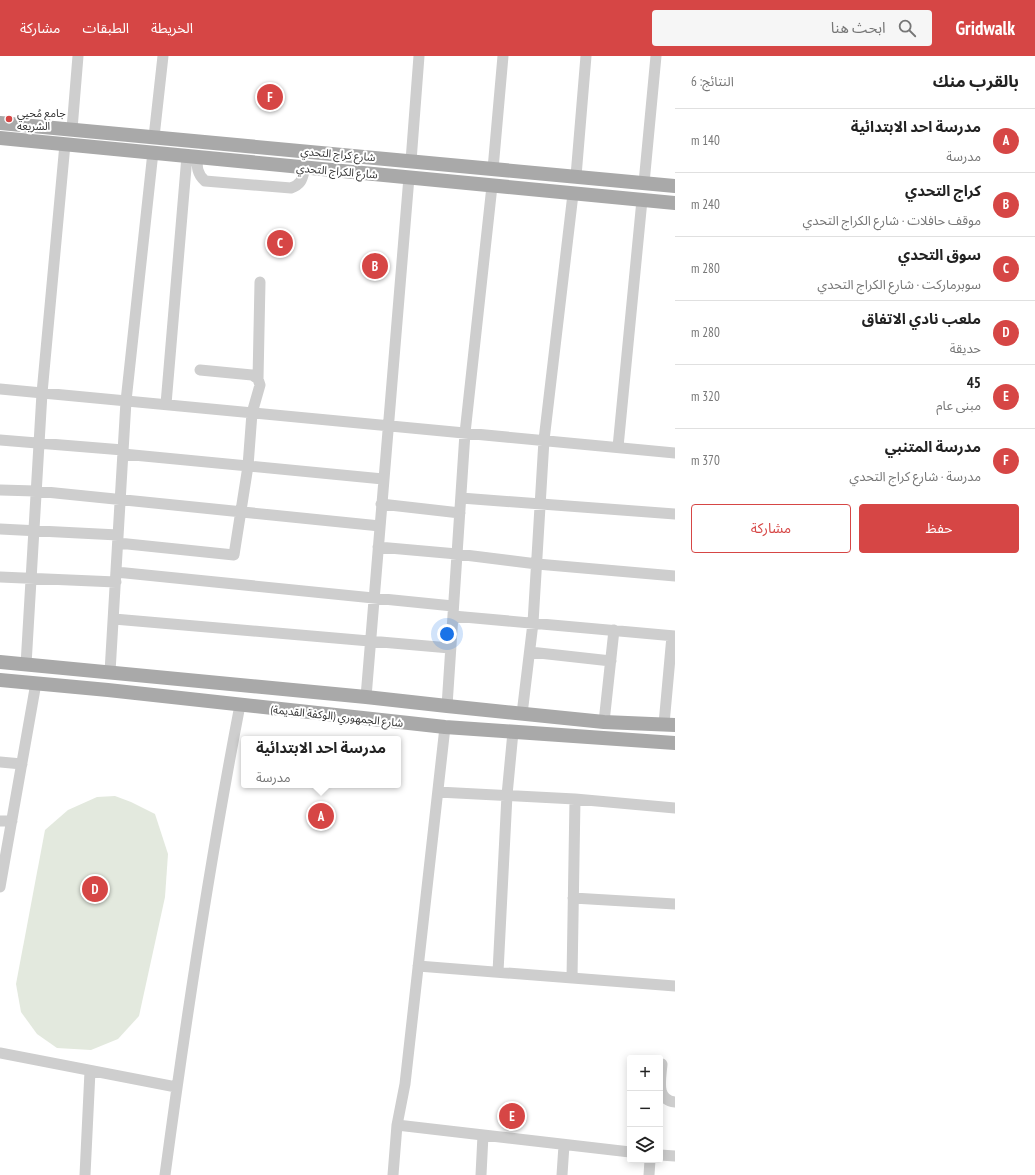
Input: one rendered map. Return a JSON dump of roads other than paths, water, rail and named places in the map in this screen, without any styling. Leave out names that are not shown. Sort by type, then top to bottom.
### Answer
[{"type":"main road","name":"شارع كراج التحدي","points":[[0,123],[675,186]]},
{"type":"main road","name":"شارع الكراج التحدي","points":[[0,138],[675,203]]},
{"type":"main road","name":"شارع الجمهوري (الوكفة القديمة)","points":[[0,662],[26,666],[110,672],[604,722],[670,725]]},
{"type":"main road","name":"شارع الجمهوري (الوكفة القديمة)","points":[[0,680],[108,690],[411,724],[675,743]]},
{"type":"main road","points":[[258,707],[260,687]]},
{"type":"main road","points":[[411,724],[412,703]]},
{"type":"street","points":[[72,129],[78,56]]},
{"type":"street","points":[[154,137],[162,56]]},
{"type":"street","points":[[411,161],[419,56]]},
{"type":"street","points":[[493,169],[503,56]]},
{"type":"street","points":[[576,176],[586,56]]},
{"type":"street","points":[[644,183],[656,56]]},
{"type":"street","points":[[26,666],[42,393],[65,144]]},
{"type":"street","points":[[110,672],[126,401],[153,152]]},
{"type":"street","points":[[192,156],[200,176],[205,181],[291,188],[298,186],[302,180],[305,168]]},
{"type":"street","points":[[166,404],[192,156]]},
{"type":"street","points":[[366,697],[409,177]]},
{"type":"street","points":[[446,706],[465,433],[492,186]]},
{"type":"street","points":[[522,714],[533,623],[544,440],[573,194]]},
{"type":"street","points":[[618,447],[642,200]]},
{"type":"street","points":[[0,530],[34,531],[118,539],[234,555],[248,466],[252,413],[260,385],[258,379],[260,282]]},
{"type":"street","points":[[200,370],[252,375],[258,379]]},
{"type":"street","points":[[0,389],[675,453]]},
{"type":"street","points":[[0,440],[383,479]]},
{"type":"street","points":[[0,490],[36,491],[380,526]]},
{"type":"street","points":[[461,498],[675,514]]},
{"type":"street","points":[[381,504],[460,513]]},
{"type":"street","points":[[378,547],[457,554],[537,564],[675,576]]},
{"type":"street","points":[[0,577],[116,577],[374,597],[533,623],[673,636],[670,725]]},
{"type":"street","points":[[114,619],[450,648]]},
{"type":"street","points":[[604,722],[614,630]]},
{"type":"street","points":[[530,652],[611,662]]},
{"type":"street","points":[[0,887],[36,683]]},
{"type":"street","points":[[165,1175],[176,1087],[222,799],[240,705]]},
{"type":"street","points":[[394,1175],[397,1125],[404,1084],[445,727]]},
{"type":"street","points":[[498,972],[507,795],[512,732]]},
{"type":"street","points":[[0,762],[22,764]]},
{"type":"street","points":[[438,792],[575,799],[675,808]]},
{"type":"street","points":[[572,978],[575,799]]},
{"type":"street","points":[[0,821],[12,821]]},
{"type":"street","points":[[573,898],[675,904]]},
{"type":"street","points":[[418,966],[675,986]]},
{"type":"street","points":[[0,1053],[176,1087]]},
{"type":"street","points":[[85,1175],[90,1071]]},
{"type":"street","points":[[661,1091],[665,1099],[669,1102],[675,1102]]},
{"type":"street","points":[[397,1125],[627,1152]]},
{"type":"street","points":[[481,1175],[483,1135]]},
{"type":"street","points":[[562,1175],[564,1145]]},
{"type":"street","points":[[663,1155],[675,1156]]},
{"type":"street","points":[[649,1175],[650,1163]]},
{"type":"place","name":"مدرسة المتنبي","points":[[270,97]]},
{"type":"place","name":"جامع مُحيي الشريعه","points":[[9,119]]},
{"type":"place","name":"سوق التحدي","points":[[280,243]]},
{"type":"place","name":"كراج التحدي","points":[[375,266]]},
{"type":"place","name":"مدرسة احد الابتدائية","points":[[321,816]]},
{"type":"place","name":"ملعب نادي الاتفاق","points":[[95,889]]},
{"type":"place","name":"45","points":[[512,1116]]}]
